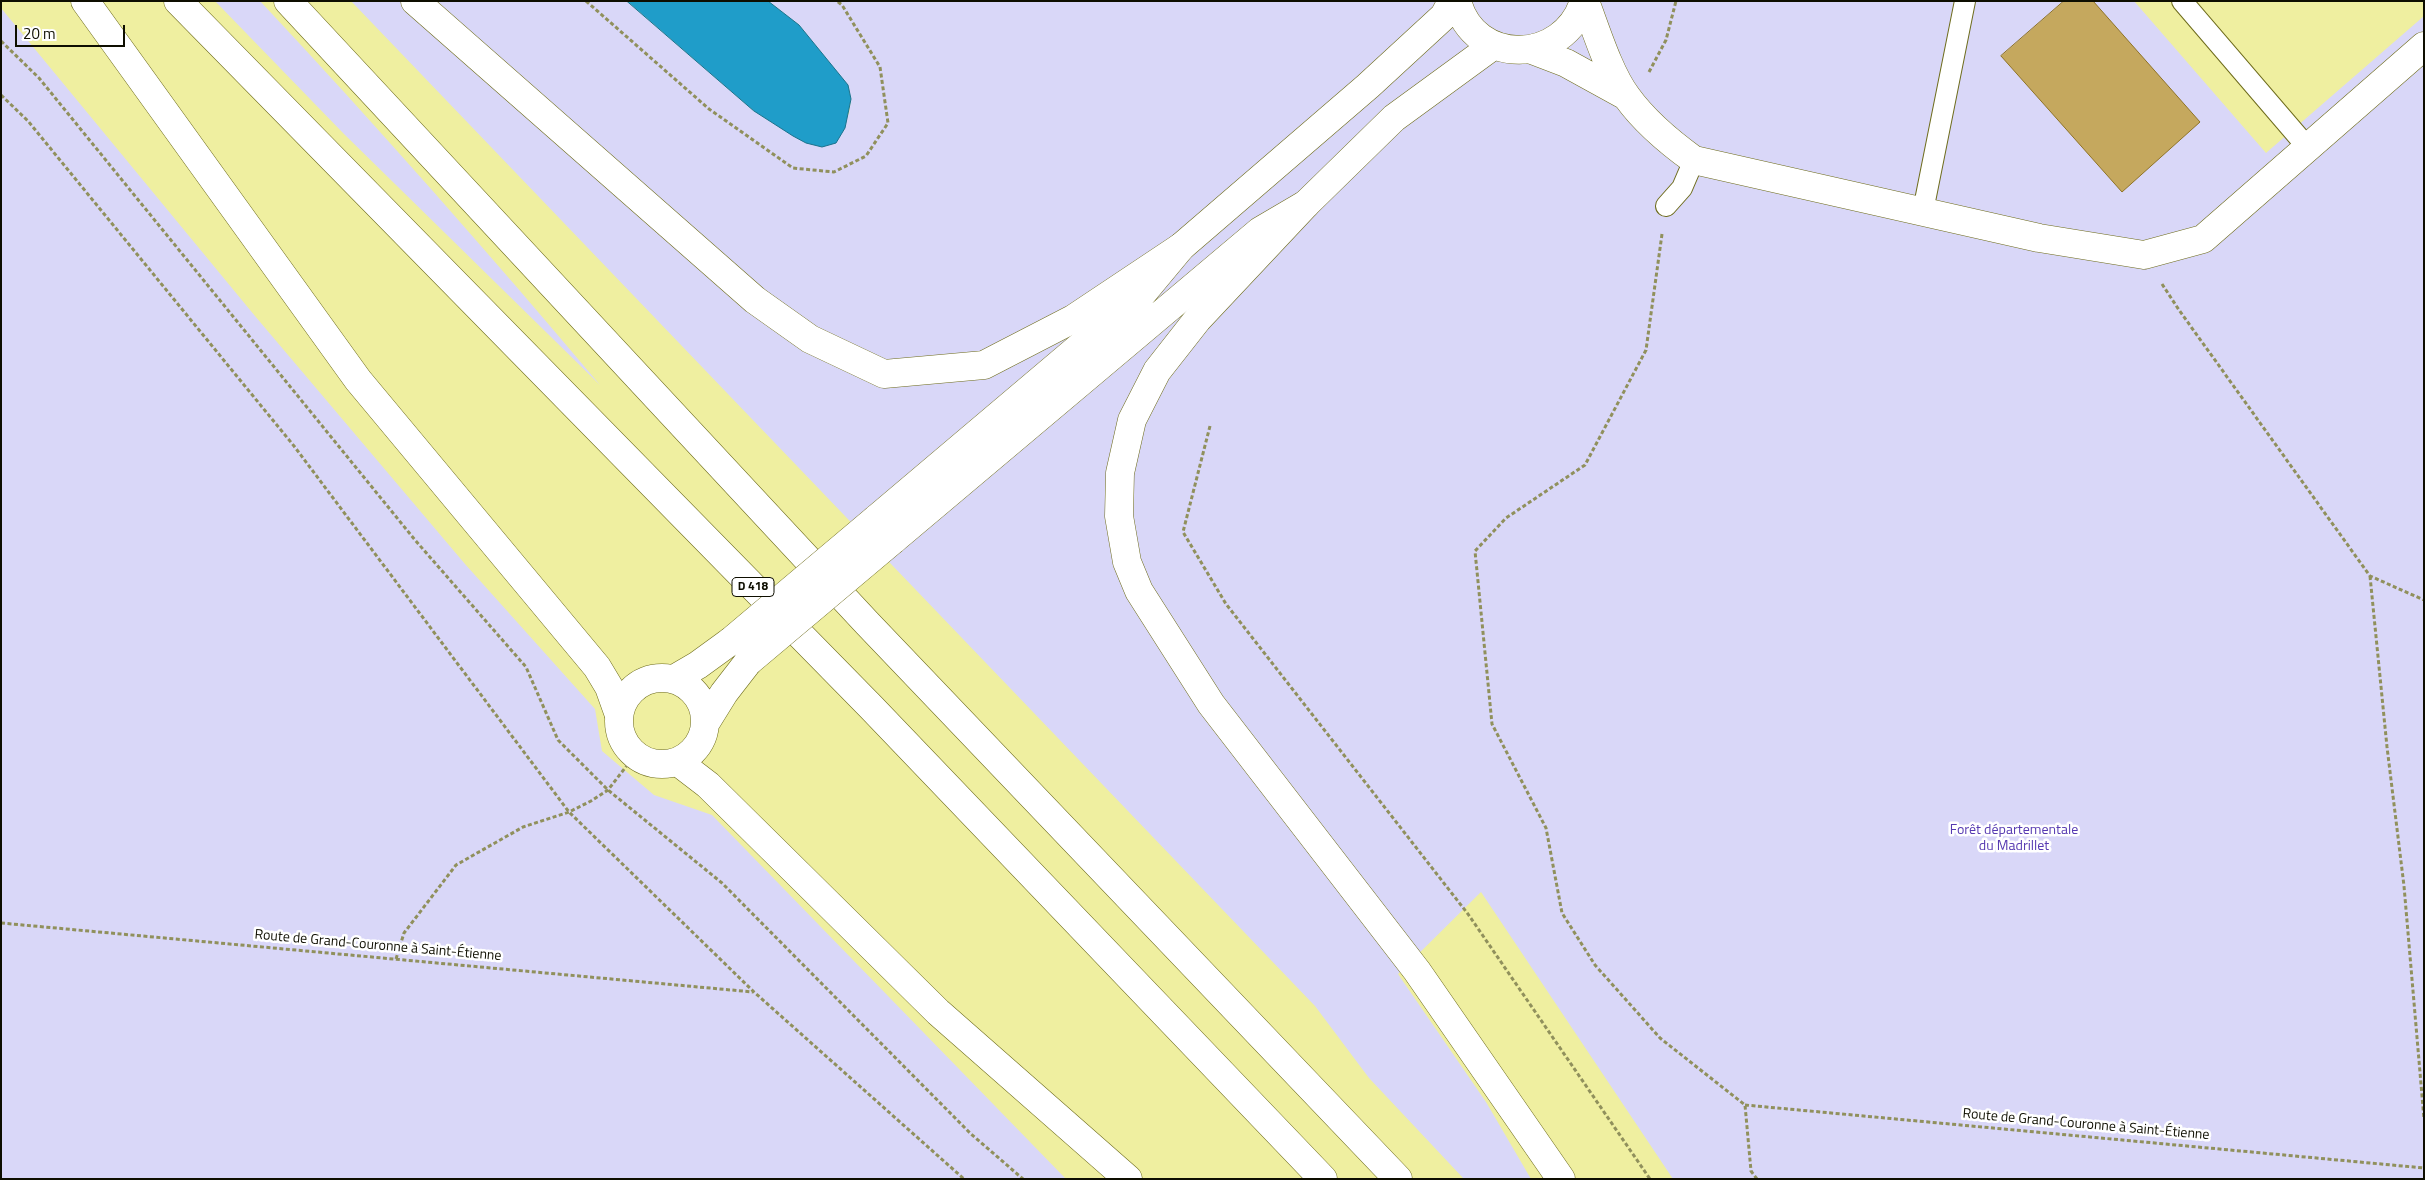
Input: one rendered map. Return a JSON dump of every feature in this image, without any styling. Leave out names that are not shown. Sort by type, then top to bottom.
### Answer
[{"type":"main road","points":[[85,1],[358,380],[597,667],[608,687],[619,716],[620,730],[625,744],[635,754],[648,762],[663,764],[678,762],[698,746],[704,735],[706,722],[704,708],[698,695],[687,685],[674,679],[659,678],[644,681],[632,690],[623,701],[619,716]]},
{"type":"main road","name":"D 418","points":[[178,1],[871,707],[1323,1179]]},
{"type":"main road","points":[[288,1],[867,623],[1398,1179]]},
{"type":"main road","points":[[414,1],[755,300],[810,339],[884,374],[984,364],[1073,319],[1181,247],[1368,86],[1444,16],[1452,1]]},
{"type":"main road","points":[[1457,1],[1464,20],[1472,30],[1494,45],[1512,50],[1532,50],[1566,63],[1626,96]]},
{"type":"main road","points":[[1532,50],[1556,40],[1566,32],[1574,22],[1584,1]]},
{"type":"main road","points":[[1584,1],[1626,96],[1668,142],[1694,160],[2039,238],[2144,255],[2203,239],[2424,46]]},
{"type":"main road","points":[[1494,45],[1394,118],[1306,204],[1198,320],[1157,371],[1132,420],[1120,473],[1119,516],[1127,562],[1140,591],[1211,704],[1417,971],[1560,1179]]},
{"type":"main road","points":[[706,722],[724,693],[748,662],[1260,231],[1306,204]]},
{"type":"main road","points":[[674,679],[698,665],[731,641],[1141,295],[1181,247]]},
{"type":"main road","points":[[678,762],[708,785],[938,1012],[1128,1179]]},
{"type":"lane","points":[[1923,211],[1965,1]]},
{"type":"lane","points":[[2182,1],[2308,148]]},
{"type":"lane","points":[[1666,206],[1682,188],[1694,160]]},
{"type":"path","points":[[586,1],[709,109],[793,168],[834,172],[866,156],[888,123],[880,67],[842,5],[837,1]]},
{"type":"path","points":[[1626,96],[1645,80],[1666,40],[1676,1]]},
{"type":"path","points":[[1,42],[39,78],[415,540],[526,667],[558,740],[608,790],[722,883],[971,1134],[1023,1179]]},
{"type":"path","points":[[1,95],[28,121],[294,446],[569,812],[754,992],[964,1179]]},
{"type":"path","points":[[1666,206],[1646,350],[1585,465],[1506,518],[1475,550],[1492,724],[1546,828],[1562,913],[1595,965],[1660,1038],[1746,1105],[1751,1171],[1757,1179]]},
{"type":"path","points":[[2144,255],[2179,310],[2370,576],[2387,747],[2404,886],[2424,1119]]},
{"type":"path","points":[[1210,426],[1183,532],[1226,604],[1468,914],[1650,1179]]},
{"type":"path","points":[[2370,576],[2424,600]]},
{"type":"path","points":[[396,959],[404,932],[456,865],[523,827],[569,812],[608,790],[635,754]]},
{"type":"path","name":"Route de Grand-Couronne à Saint-Étienne","points":[[1,923],[754,992]]},
{"type":"path","name":"Route de Grand-Couronne à Saint-Étienne","points":[[1746,1105],[2424,1168]]},
{"type":"green space","points":[[215,1],[260,1],[433,191],[600,385],[344,134]]},
{"type":"green space","name":"Forêt départementale du Madrillet","points":[[351,1],[627,1],[754,111],[806,143],[849,114],[851,99],[848,86],[799,25],[768,1],[2134,1],[2266,153],[2424,16],[2424,1179],[1673,1179],[1481,892],[1398,974],[1486,1102],[1531,1179],[1464,1179],[1369,1078],[1315,1006]]},
{"type":"green space","points":[[1,8],[255,316],[465,564],[595,709],[602,751],[654,795],[712,815],[1066,1179],[1,1179]]},
{"type":"water","points":[[627,1],[768,1],[799,25],[848,85],[851,99],[845,128],[836,143],[822,147],[806,143],[754,111]]},
{"type":"building","points":[[2064,1],[2093,1],[2200,122],[2122,192],[2001,56]]}]
